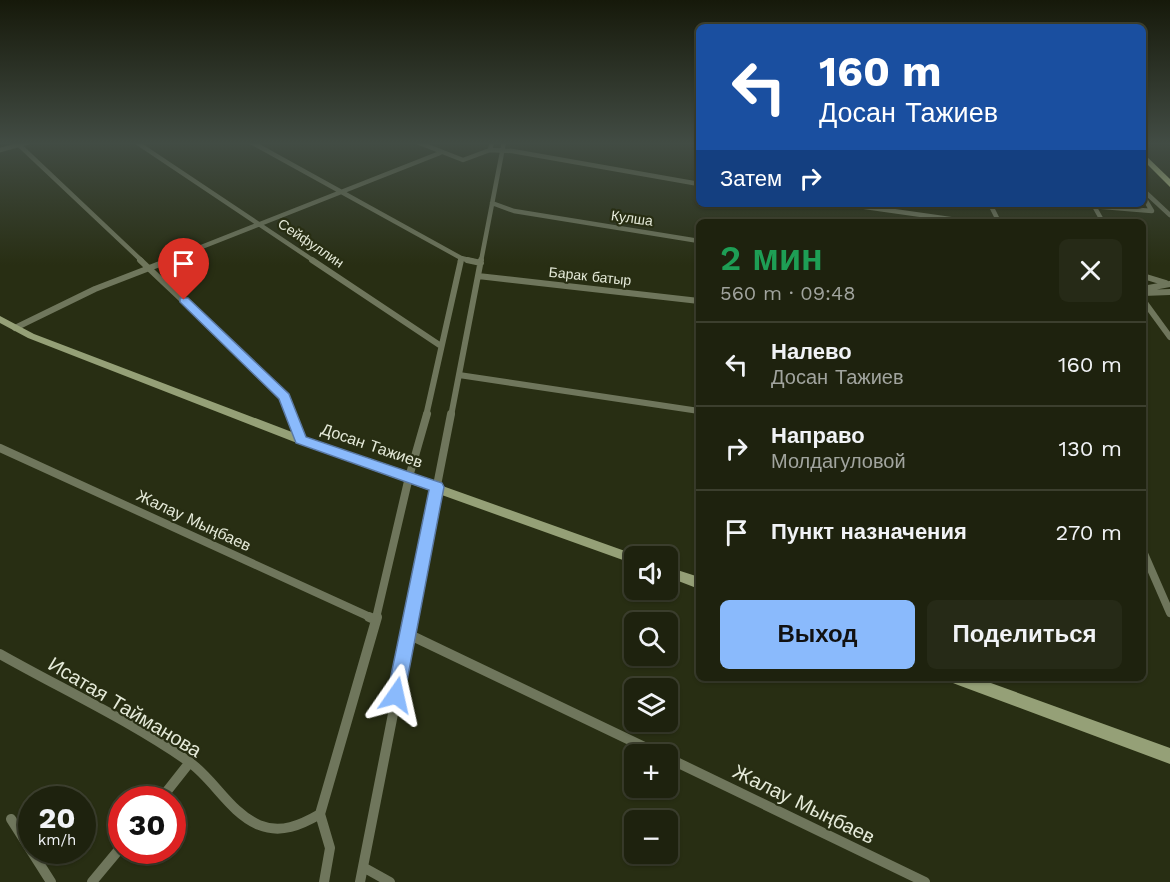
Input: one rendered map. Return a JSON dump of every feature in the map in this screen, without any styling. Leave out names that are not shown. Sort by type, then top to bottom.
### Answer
[{"type":"street","points":[[60,183],[285,397],[301,440]]},
{"type":"street","name":"Сейфуллин","points":[[199,183],[441,346]]},
{"type":"street","points":[[322,183],[461,258],[481,263]]},
{"type":"street","points":[[15,328],[95,289],[367,183]]},
{"type":"street","points":[[360,882],[496,183]]},
{"type":"street","points":[[1146,193],[1170,215]]},
{"type":"street","points":[[1113,207],[1152,211],[1146,201]]},
{"type":"street","name":"Кулша","points":[[492,203],[514,211],[696,241]]},
{"type":"street","points":[[865,207],[950,219]]},
{"type":"street","points":[[324,882],[332,854],[330,837],[320,814],[376,620],[409,477],[420,444],[461,258]]},
{"type":"street","name":"Барак батыр","points":[[478,276],[696,300]]},
{"type":"street","points":[[1146,277],[1169,284]]},
{"type":"street","points":[[1146,290],[1169,284]]},
{"type":"street","points":[[1146,291],[1170,292]]},
{"type":"street","points":[[1146,304],[1170,337]]},
{"type":"street","name":"Досан Тажиев","points":[[0,319],[15,328],[301,440],[624,556]]},
{"type":"street","points":[[459,375],[696,411]]},
{"type":"street","name":"Жалау Мыңбаев","points":[[0,448],[376,620]]},
{"type":"street","points":[[1146,558],[1170,613]]},
{"type":"street","points":[[678,576],[696,582]]},
{"type":"street","points":[[408,634],[639,744]]},
{"type":"street","name":"Исатая Тайманова","points":[[0,654],[190,762],[231,805],[259,825],[281,830],[300,826],[320,814]]},
{"type":"street","points":[[966,681],[1170,756]]},
{"type":"street","points":[[171,786],[190,762]]},
{"type":"street","name":"Жалау Мыңбаев","points":[[678,763],[925,882]]},
{"type":"street","points":[[11,819],[51,882]]},
{"type":"street","points":[[92,882],[108,863]]},
{"type":"street","points":[[363,867],[390,882]]},
{"type":"route","points":[[184,300],[285,397],[301,440],[436,487],[396,695]]}]
